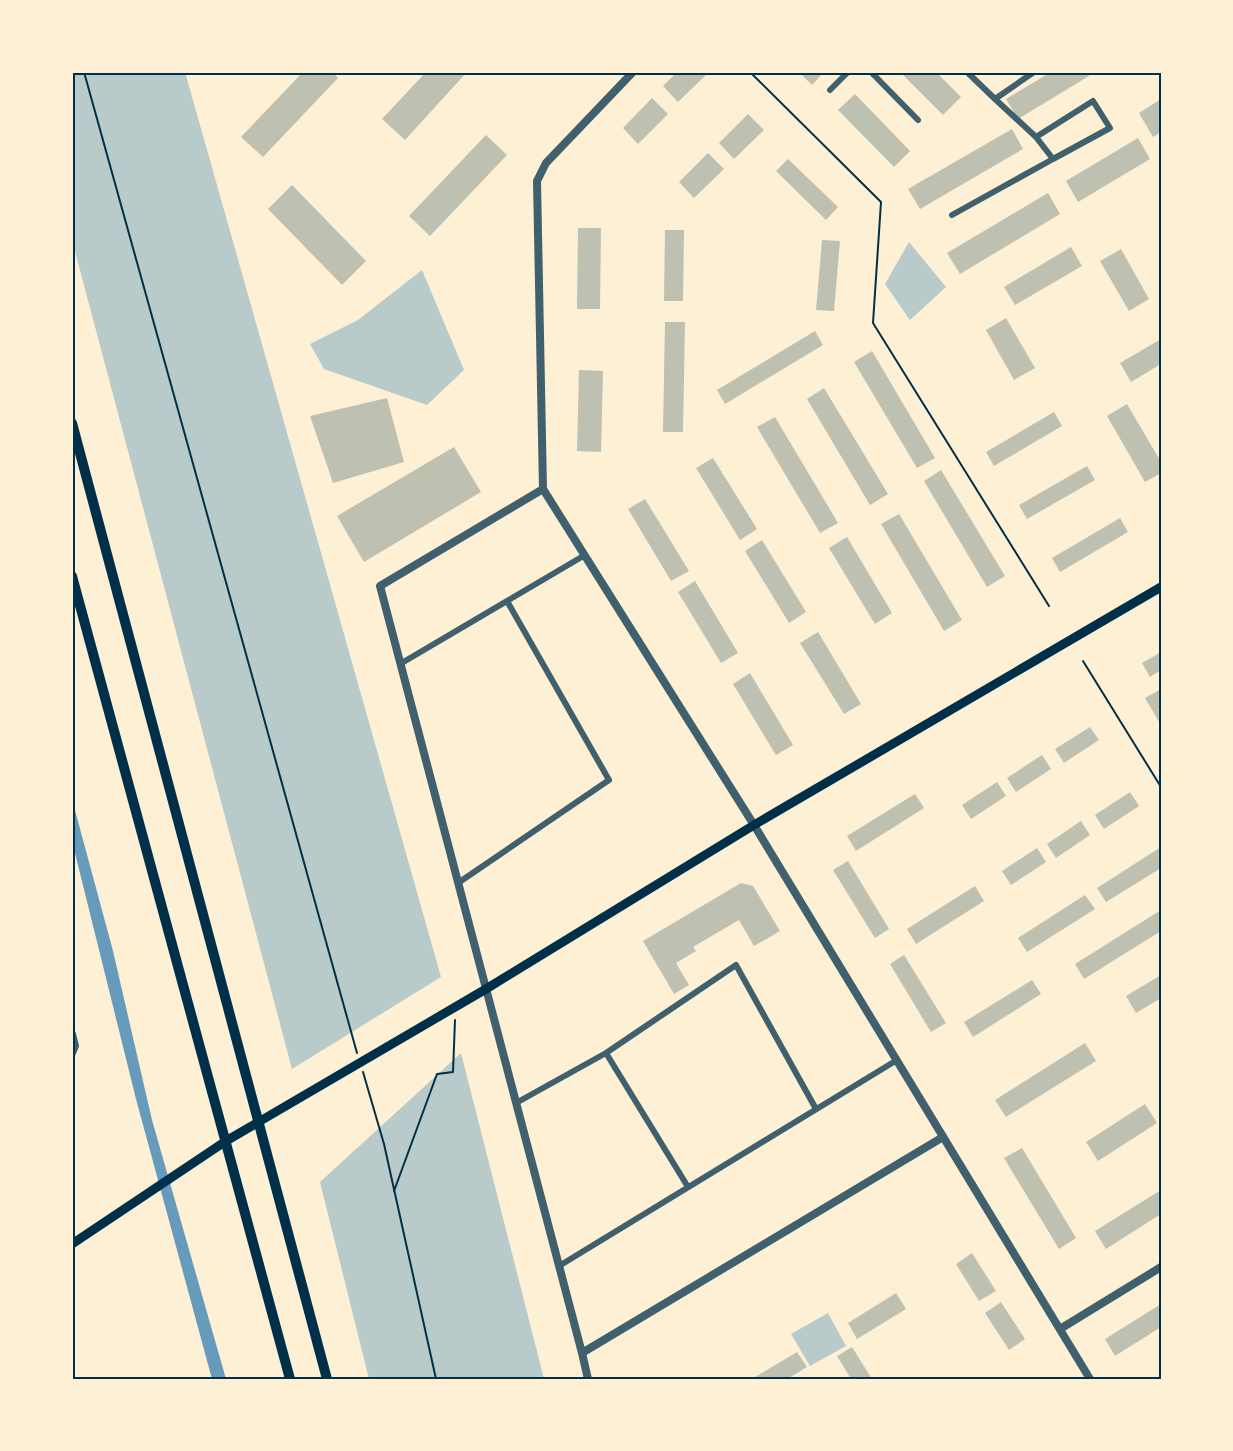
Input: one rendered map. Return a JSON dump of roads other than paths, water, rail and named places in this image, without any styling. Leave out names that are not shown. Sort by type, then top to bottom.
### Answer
[{"type":"main road","points":[[72,423],[327,1379]]},
{"type":"main road","points":[[72,576],[290,1379]]},
{"type":"main road","points":[[72,1244],[226,1141],[486,989],[754,825],[1161,587]]},
{"type":"street","points":[[633,72],[546,163],[537,181],[543,489],[754,825],[1090,1379]]},
{"type":"street","points":[[830,90],[848,72]]},
{"type":"street","points":[[871,72],[918,120]]},
{"type":"street","points":[[967,72],[1036,136],[1053,159]]},
{"type":"street","points":[[995,99],[1034,72]]},
{"type":"street","points":[[952,215],[1110,128],[1093,101],[1036,136]]},
{"type":"street","points":[[543,489],[380,586],[588,1379]]},
{"type":"street","points":[[400,664],[585,555]]},
{"type":"street","points":[[458,883],[609,780],[507,601]]},
{"type":"street","points":[[516,1103],[606,1053],[736,965],[816,1109]]},
{"type":"street","points":[[72,1034],[75,1046],[72,1053]]},
{"type":"street","points":[[606,1053],[688,1187]]},
{"type":"street","points":[[559,1266],[897,1060]]},
{"type":"street","points":[[582,1353],[944,1137]]},
{"type":"street","points":[[1060,1329],[1161,1267]]},
{"type":"water","points":[[72,799],[113,951],[152,1120],[226,1379],[212,1379],[136,1099],[72,841]]}]
